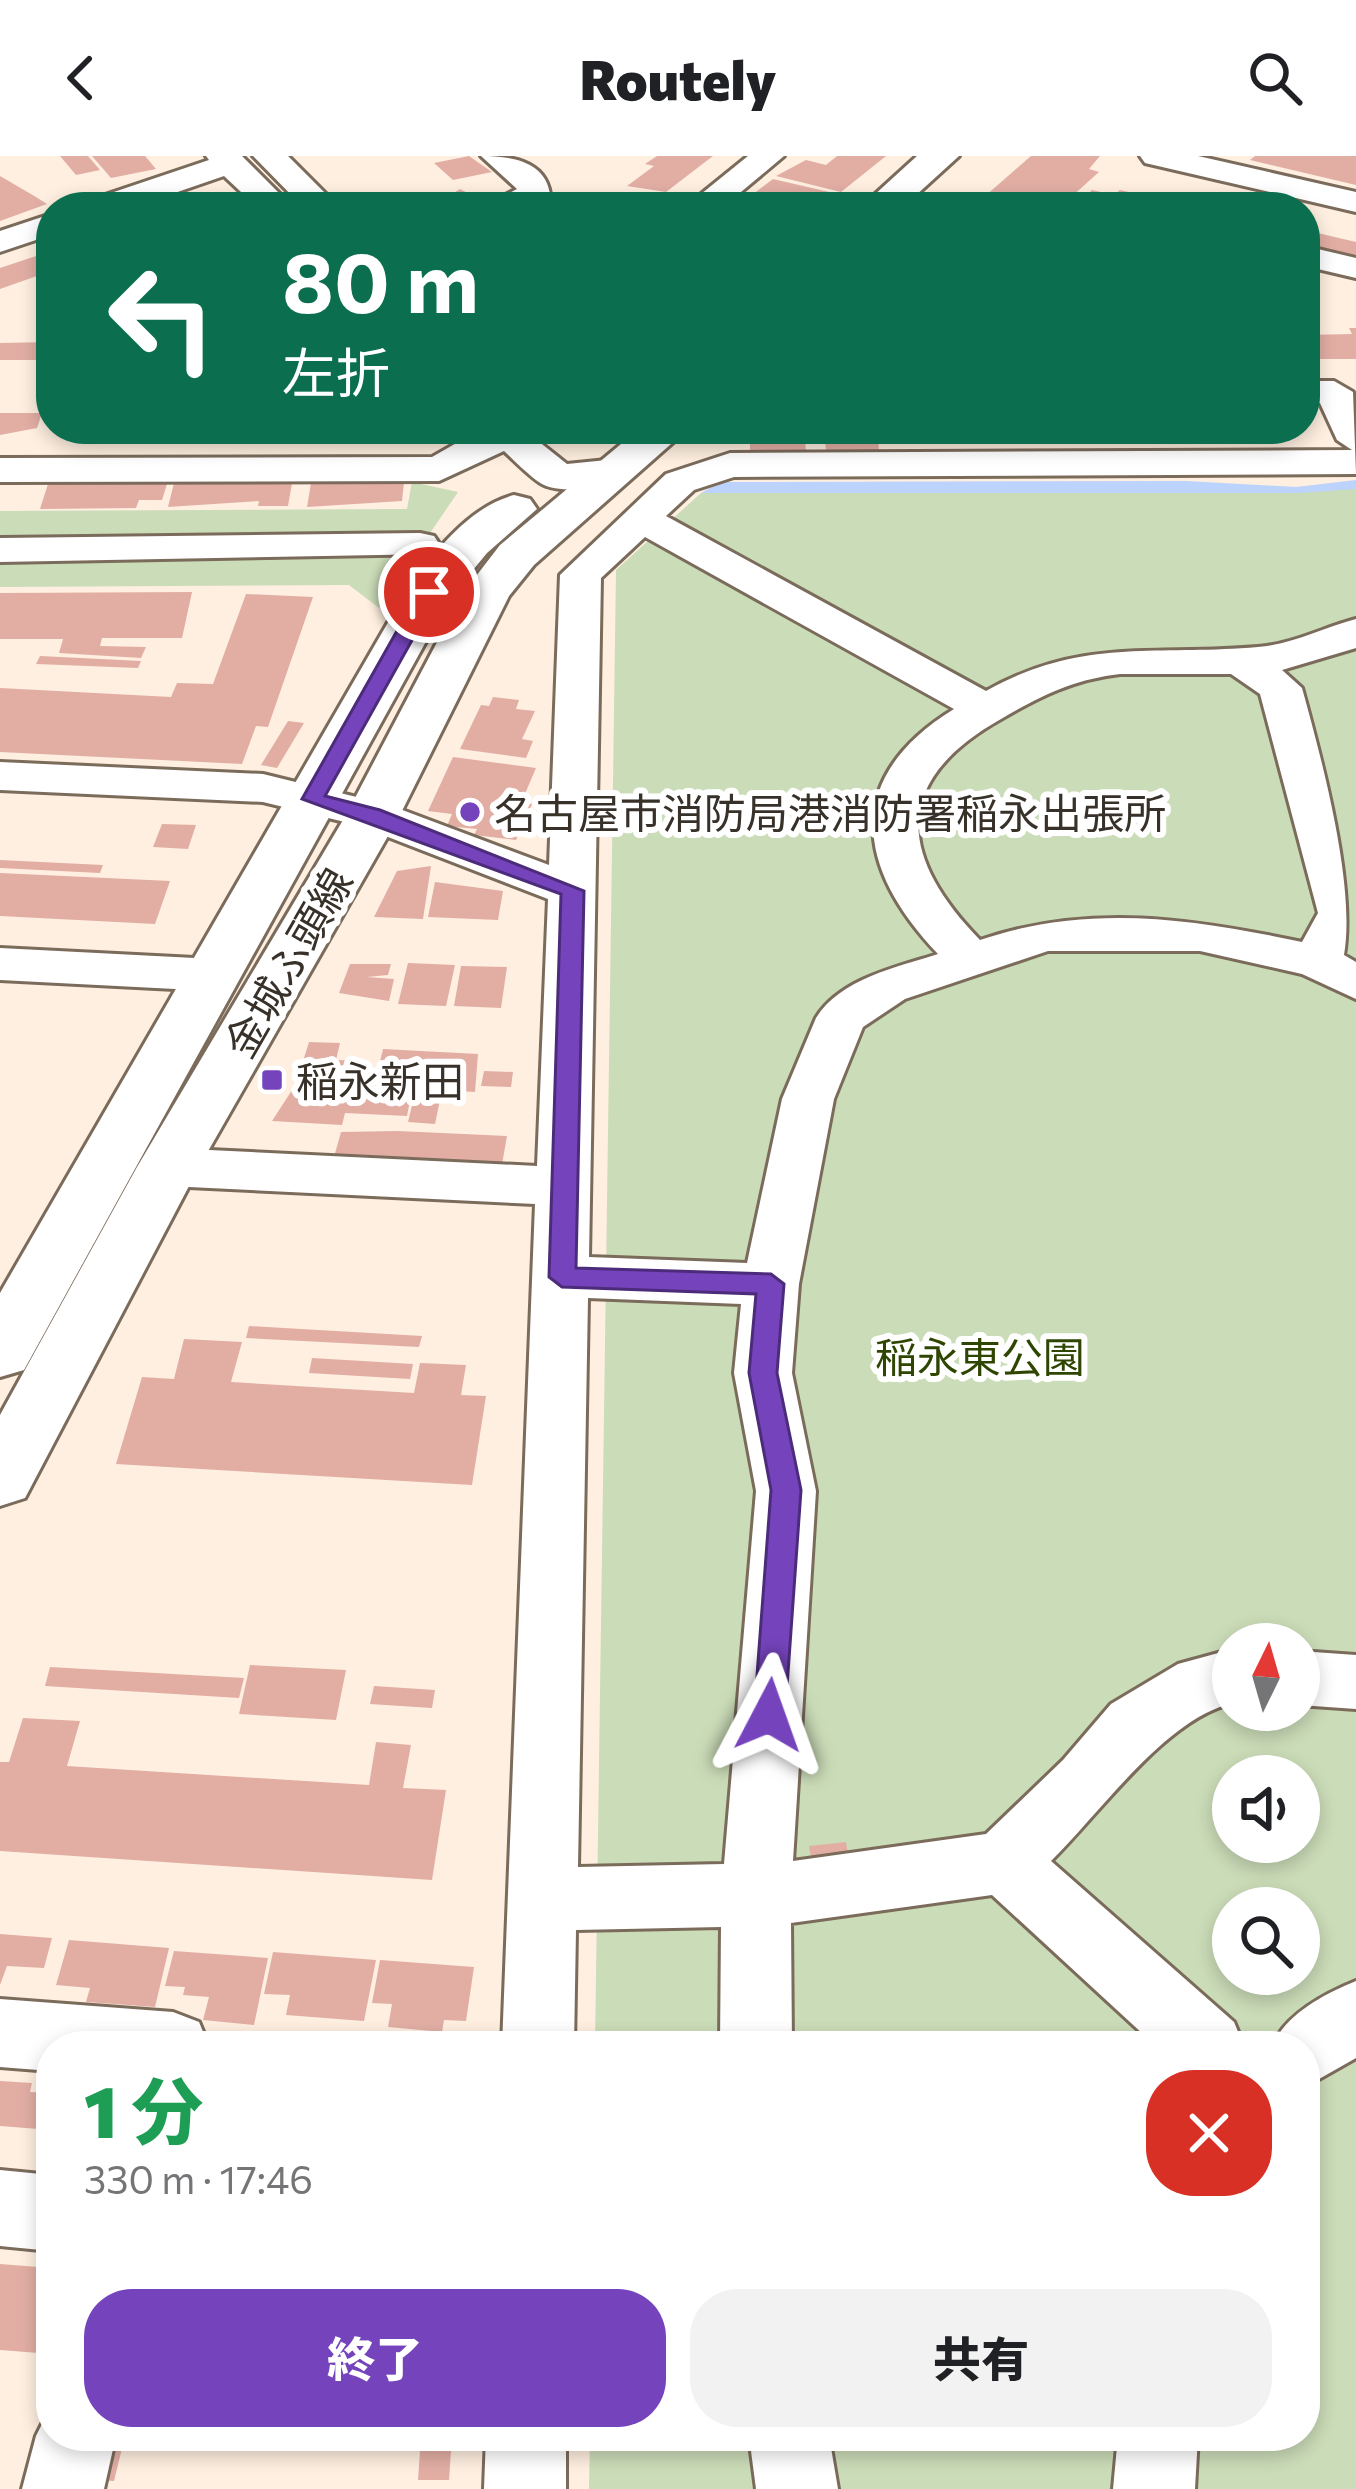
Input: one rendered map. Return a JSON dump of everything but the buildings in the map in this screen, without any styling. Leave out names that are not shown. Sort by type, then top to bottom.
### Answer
[{"type":"main road","points":[[898,192],[940,156]]},
{"type":"main road","points":[[938,192],[980,156]]},
{"type":"main road","name":"金城ふ頭線","points":[[0,1352],[429,592],[470,543],[639,444]]},
{"type":"main road","name":"金城ふ頭線","points":[[0,1479],[168,1167],[373,814],[488,593],[601,465]]},
{"type":"street","points":[[269,156],[306,192]]},
{"type":"street","points":[[497,156],[534,186],[534,192]]},
{"type":"street","points":[[721,192],[768,156]]},
{"type":"street","points":[[1156,156],[1223,163],[1356,202]]},
{"type":"street","points":[[142,192],[226,160],[260,192]]},
{"type":"street","points":[[1211,192],[1223,163]]},
{"type":"street","points":[[0,242],[36,229]]},
{"type":"street","points":[[1320,260],[1356,268]]},
{"type":"street","points":[[1320,392],[1334,392],[1356,440]]},
{"type":"street","points":[[0,470],[439,469],[482,444]]},
{"type":"street","points":[[538,444],[601,465],[680,482],[730,465],[1356,462]]},
{"type":"street","points":[[601,465],[984,708]]},
{"type":"street","points":[[538,2031],[581,575],[601,465]]},
{"type":"street","points":[[0,550],[420,544]]},
{"type":"street","points":[[968,956],[926,918],[898,868],[893,830],[898,791],[926,751],[984,708],[1081,665],[1149,658],[1246,665],[1293,657],[1356,632]]},
{"type":"street","points":[[756,2031],[756,1895],[786,1490],[763,1373],[771,1284],[808,1099],[841,1018],[887,988],[968,956],[1044,934],[1200,936],[1337,972],[1349,914],[1280,688],[1246,665]]},
{"type":"street","points":[[0,776],[262,788],[373,814],[572,891]]},
{"type":"street","points":[[0,964],[214,975]]},
{"type":"street","points":[[168,1167],[565,1186]]},
{"type":"street","points":[[562,1277],[771,1284]]},
{"type":"street","points":[[1320,1679],[1356,1682]]},
{"type":"street","points":[[542,1899],[756,1895],[857,1886],[1004,1862],[1087,1780],[1134,1724],[1212,1681]]},
{"type":"street","points":[[1004,1862],[1191,2031]]},
{"type":"street","points":[[1320,2042],[1356,2015]]},
{"type":"street","points":[[0,2033],[36,2036]]},
{"type":"street","points":[[0,2208],[36,2212]]},
{"type":"street","points":[[63,2489],[72,2451]]},
{"type":"street","points":[[525,2489],[526,2451]]},
{"type":"street","points":[[791,2451],[797,2489]]},
{"type":"street","points":[[1154,2489],[1157,2451]]},
{"type":"green space","points":[[412,482],[458,492],[379,608],[349,585],[0,587],[0,511],[407,509]]},
{"type":"green space","name":"稲永東公園","points":[[1356,489],[1356,2489],[589,2489],[590,2451],[1320,2451],[1320,2031],[595,2031],[616,570],[701,493]]},
{"type":"water","points":[[1356,480],[1356,489],[1298,493],[701,493],[720,482],[1187,481],[1296,487]]},
{"type":"place","name":"名古屋市消防局港消防署稲永出張所","points":[[470,812]]},
{"type":"place","name":"稲永新田","points":[[272,1080]]},
{"type":"route","points":[[429,592],[313,799],[373,814],[572,891],[562,1277],[771,1284],[763,1373],[786,1490],[769,1715]]}]
